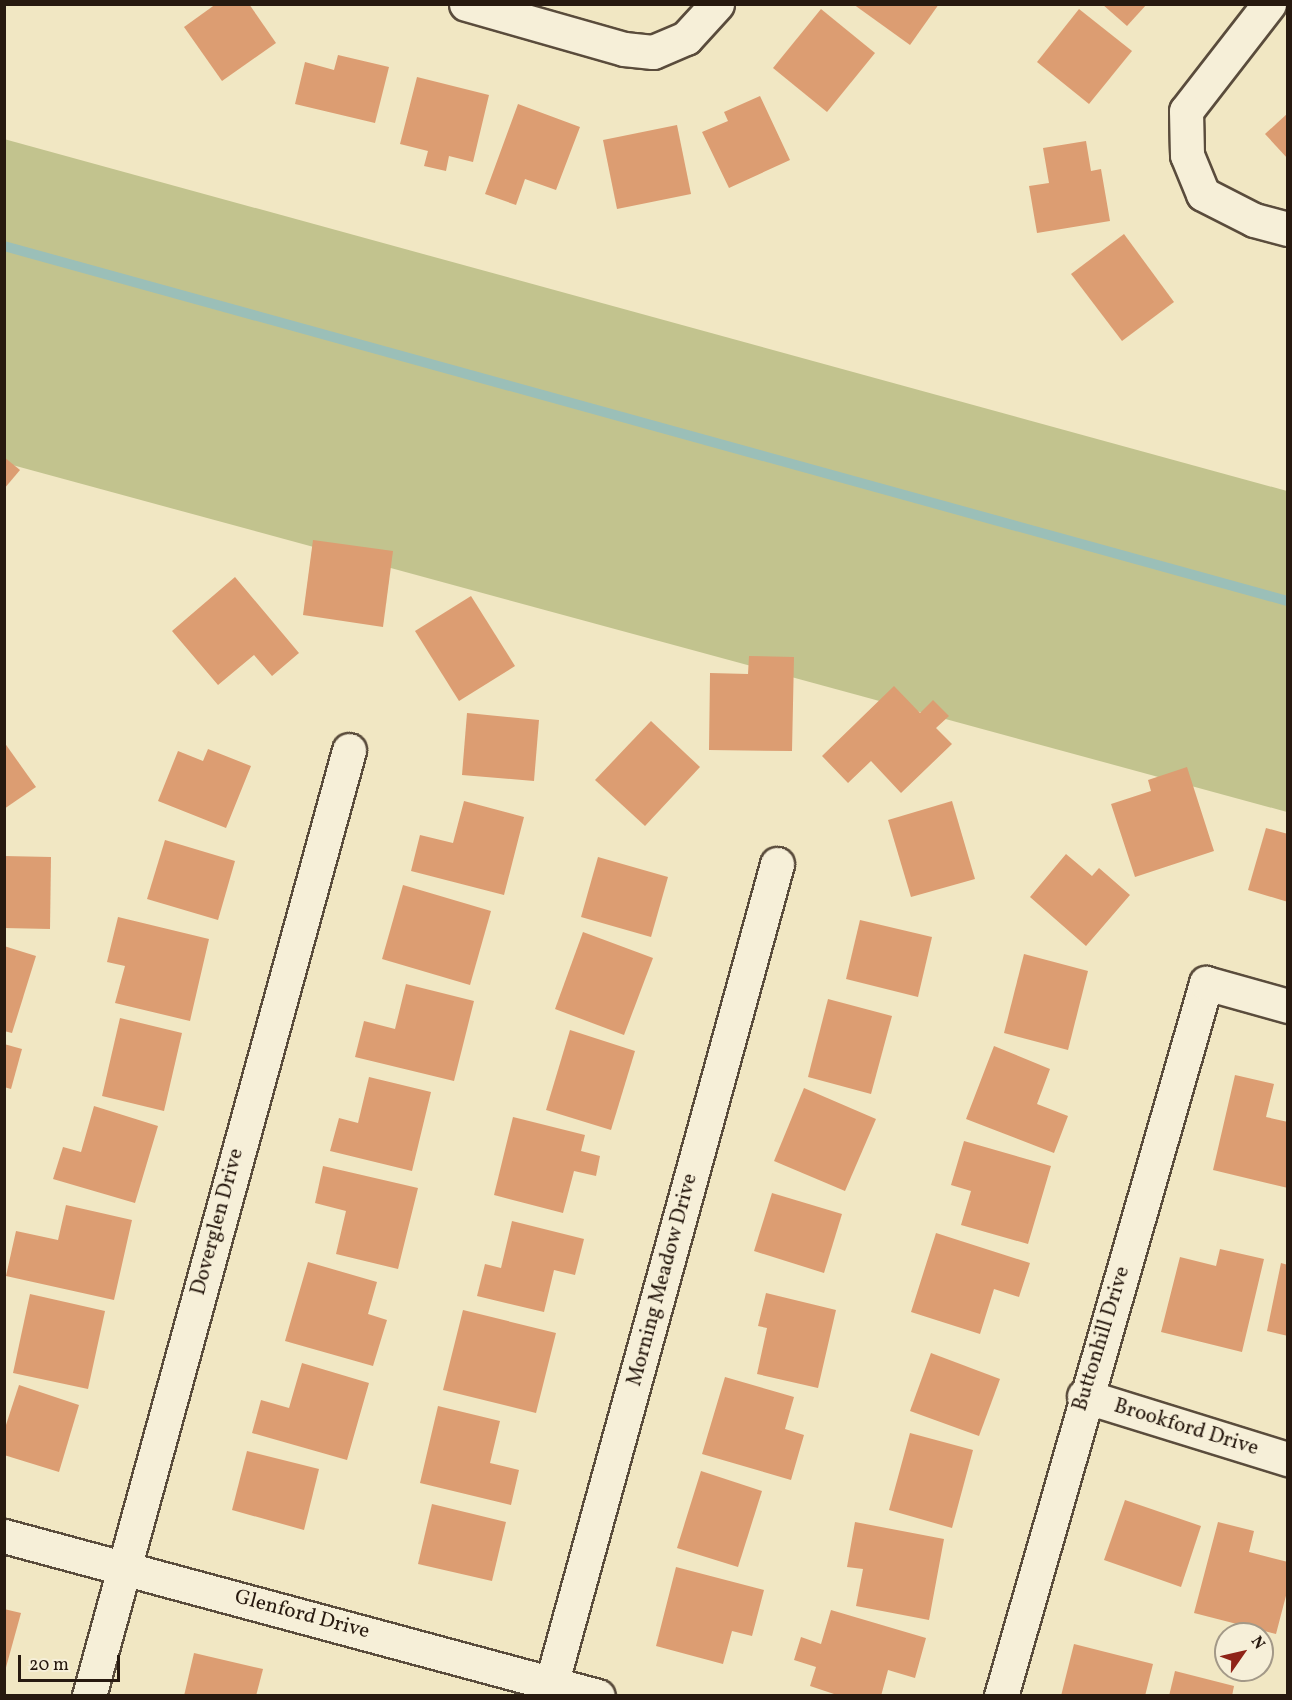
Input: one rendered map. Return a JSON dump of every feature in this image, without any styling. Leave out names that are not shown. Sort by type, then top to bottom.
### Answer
[{"type":"street","points":[[466,4],[624,50],[653,52],[686,38],[717,4]]},
{"type":"street","points":[[1269,4],[1186,111],[1187,155],[1203,194],[1254,220],[1287,229]]},
{"type":"street","name":"Doverglen Drive","points":[[89,1695],[349,750]]},
{"type":"street","name":"Morning Meadow Drive","points":[[550,1689],[777,864]]},
{"type":"street","name":"Buttonhill Drive","points":[[1001,1695],[1084,1396],[1206,983],[1287,1006]]},
{"type":"street","name":"Brookford Drive","points":[[1084,1396],[1287,1459]]},
{"type":"street","name":"Glenford Drive","points":[[4,1536],[123,1567],[550,1689],[598,1695]]},
{"type":"green space","points":[[4,139],[1287,491],[1287,812],[5,463]]},
{"type":"building","points":[[216,4],[249,4],[276,43],[222,81],[184,27]]},
{"type":"building","points":[[853,4],[939,4],[910,45]]},
{"type":"building","points":[[1102,4],[1147,4],[1127,26]]},
{"type":"building","points":[[821,9],[875,53],[827,112],[773,68]]},
{"type":"building","points":[[1079,9],[1132,51],[1089,104],[1037,62]]},
{"type":"building","points":[[338,55],[389,67],[375,123],[295,104],[305,62],[334,70]]},
{"type":"building","points":[[417,77],[489,95],[473,162],[449,156],[446,171],[424,166],[428,151],[400,144]]},
{"type":"building","points":[[760,96],[790,160],[729,188],[702,132],[728,121],[724,112]]},
{"type":"building","points":[[518,104],[580,127],[556,190],[525,179],[516,205],[485,194]]},
{"type":"building","points":[[1288,113],[1288,159],[1265,134]]},
{"type":"building","points":[[677,125],[691,194],[617,209],[603,140]]},
{"type":"building","points":[[1086,141],[1091,171],[1101,169],[1110,221],[1037,233],[1029,186],[1049,183],[1043,148]]},
{"type":"building","points":[[1124,234],[1174,302],[1122,341],[1071,274]]},
{"type":"building","points":[[4,457],[20,470],[4,489]]},
{"type":"building","points":[[313,540],[393,551],[383,627],[303,615]]},
{"type":"building","points":[[235,577],[299,653],[272,676],[254,655],[218,685],[172,631]]},
{"type":"building","points":[[471,596],[515,666],[459,701],[415,631]]},
{"type":"building","points":[[749,656],[794,657],[792,751],[709,750],[710,673],[748,674]]},
{"type":"building","points":[[894,686],[920,713],[933,700],[949,716],[936,728],[952,744],[901,793],[871,761],[848,783],[822,756]]},
{"type":"building","points":[[467,713],[539,720],[534,781],[462,775]]},
{"type":"building","points":[[651,721],[700,767],[645,826],[595,780]]},
{"type":"building","points":[[4,742],[36,787],[4,809]]},
{"type":"building","points":[[208,749],[251,766],[226,828],[158,801],[178,751],[203,761]]},
{"type":"building","points":[[1187,767],[1214,851],[1135,877],[1111,804],[1151,791],[1148,780]]},
{"type":"building","points":[[464,801],[524,817],[504,895],[411,871],[420,835],[453,843]]},
{"type":"building","points":[[952,801],[975,879],[911,897],[888,820]]},
{"type":"building","points":[[1266,828],[1288,834],[1288,902],[1248,890]]},
{"type":"building","points":[[165,840],[235,861],[218,920],[147,899]]},
{"type":"building","points":[[1066,854],[1092,876],[1099,868],[1130,895],[1086,946],[1030,897]]},
{"type":"building","points":[[4,856],[51,857],[50,929],[4,928]]},
{"type":"building","points":[[598,857],[668,877],[651,937],[581,917]]},
{"type":"building","points":[[403,885],[491,911],[470,985],[382,959]]},
{"type":"building","points":[[118,917],[209,939],[190,1021],[115,1003],[125,966],[107,962]]},
{"type":"building","points":[[860,920],[932,937],[918,997],[846,979]]},
{"type":"building","points":[[583,932],[653,958],[624,1035],[555,1009]]},
{"type":"building","points":[[4,946],[36,956],[12,1033],[4,1031]]},
{"type":"building","points":[[1024,954],[1088,971],[1068,1050],[1004,1033]]},
{"type":"building","points":[[406,984],[474,1001],[454,1081],[355,1057],[364,1021],[395,1029]]},
{"type":"building","points":[[828,999],[892,1016],[871,1094],[808,1077]]},
{"type":"building","points":[[120,1018],[182,1033],[164,1111],[102,1096]]},
{"type":"building","points":[[570,1030],[635,1051],[611,1130],[546,1110]]},
{"type":"building","points":[[4,1044],[22,1049],[11,1089],[4,1087]]},
{"type":"building","points":[[994,1046],[1050,1069],[1037,1104],[1068,1116],[1054,1153],[966,1119]]},
{"type":"building","points":[[1235,1075],[1274,1084],[1266,1117],[1288,1122],[1288,1188],[1213,1170]]},
{"type":"building","points":[[369,1077],[431,1092],[412,1171],[330,1151],[339,1118],[358,1123]]},
{"type":"building","points":[[804,1088],[876,1119],[845,1191],[774,1161]]},
{"type":"building","points":[[94,1106],[158,1126],[135,1203],[53,1179],[63,1147],[81,1152]]},
{"type":"building","points":[[513,1117],[585,1135],[581,1151],[600,1156],[596,1176],[574,1171],[563,1213],[494,1195]]},
{"type":"building","points":[[964,1141],[1051,1166],[1028,1244],[961,1225],[971,1191],[951,1185]]},
{"type":"building","points":[[323,1166],[418,1188],[398,1269],[336,1254],[346,1211],[315,1203]]},
{"type":"building","points":[[772,1193],[842,1214],[824,1273],[754,1251]]},
{"type":"building","points":[[66,1205],[132,1220],[114,1300],[6,1276],[16,1231],[58,1240]]},
{"type":"building","points":[[512,1221],[584,1239],[575,1275],[554,1270],[544,1312],[477,1296],[485,1264],[501,1268]]},
{"type":"building","points":[[936,1233],[1030,1263],[1019,1297],[994,1289],[980,1334],[911,1312]]},
{"type":"building","points":[[1220,1249],[1264,1259],[1242,1352],[1161,1332],[1180,1257],[1216,1266]]},
{"type":"building","points":[[308,1262],[377,1282],[368,1314],[387,1320],[373,1366],[285,1341]]},
{"type":"building","points":[[1281,1263],[1288,1265],[1288,1336],[1267,1331]]},
{"type":"building","points":[[766,1293],[836,1310],[818,1388],[757,1374],[767,1328],[758,1326]]},
{"type":"building","points":[[30,1294],[105,1311],[88,1389],[13,1373]]},
{"type":"building","points":[[463,1310],[556,1333],[536,1413],[443,1390]]},
{"type":"building","points":[[931,1353],[1000,1379],[979,1436],[910,1411]]},
{"type":"building","points":[[302,1363],[369,1383],[347,1460],[252,1433],[261,1400],[289,1408]]},
{"type":"building","points":[[725,1377],[794,1397],[785,1429],[804,1435],[791,1480],[702,1454]]},
{"type":"building","points":[[19,1385],[79,1405],[59,1472],[4,1455],[4,1431]]},
{"type":"building","points":[[438,1406],[500,1421],[490,1463],[519,1470],[511,1505],[420,1483]]},
{"type":"building","points":[[910,1433],[973,1450],[952,1528],[889,1510]]},
{"type":"building","points":[[247,1451],[319,1469],[304,1530],[232,1510]]},
{"type":"building","points":[[701,1471],[762,1491],[738,1567],[677,1548]]},
{"type":"building","points":[[1125,1500],[1201,1526],[1181,1587],[1104,1560]]},
{"type":"building","points":[[432,1504],[506,1522],[492,1581],[418,1564]]},
{"type":"building","points":[[855,1522],[944,1539],[929,1620],[856,1606],[863,1569],[847,1567]]},
{"type":"building","points":[[1218,1522],[1254,1531],[1249,1552],[1288,1562],[1288,1588],[1276,1634],[1274,1633],[1274,1622],[1229,1622],[1194,1613]]},
{"type":"building","points":[[676,1567],[764,1590],[752,1636],[732,1631],[723,1664],[656,1646]]},
{"type":"building","points":[[4,1609],[21,1613],[5,1671],[4,1671]]},
{"type":"building","points":[[831,1610],[926,1638],[915,1678],[888,1670],[881,1696],[840,1696],[810,1686],[816,1667],[794,1660],[801,1637],[821,1644]]},
{"type":"building","points":[[1074,1644],[1153,1664],[1145,1696],[1061,1696]]},
{"type":"building","points":[[194,1653],[263,1669],[256,1696],[184,1696]]},
{"type":"building","points":[[1175,1671],[1234,1686],[1232,1696],[1169,1696]]},
{"type":"waterway","points":[[4,246],[1288,601]]}]
